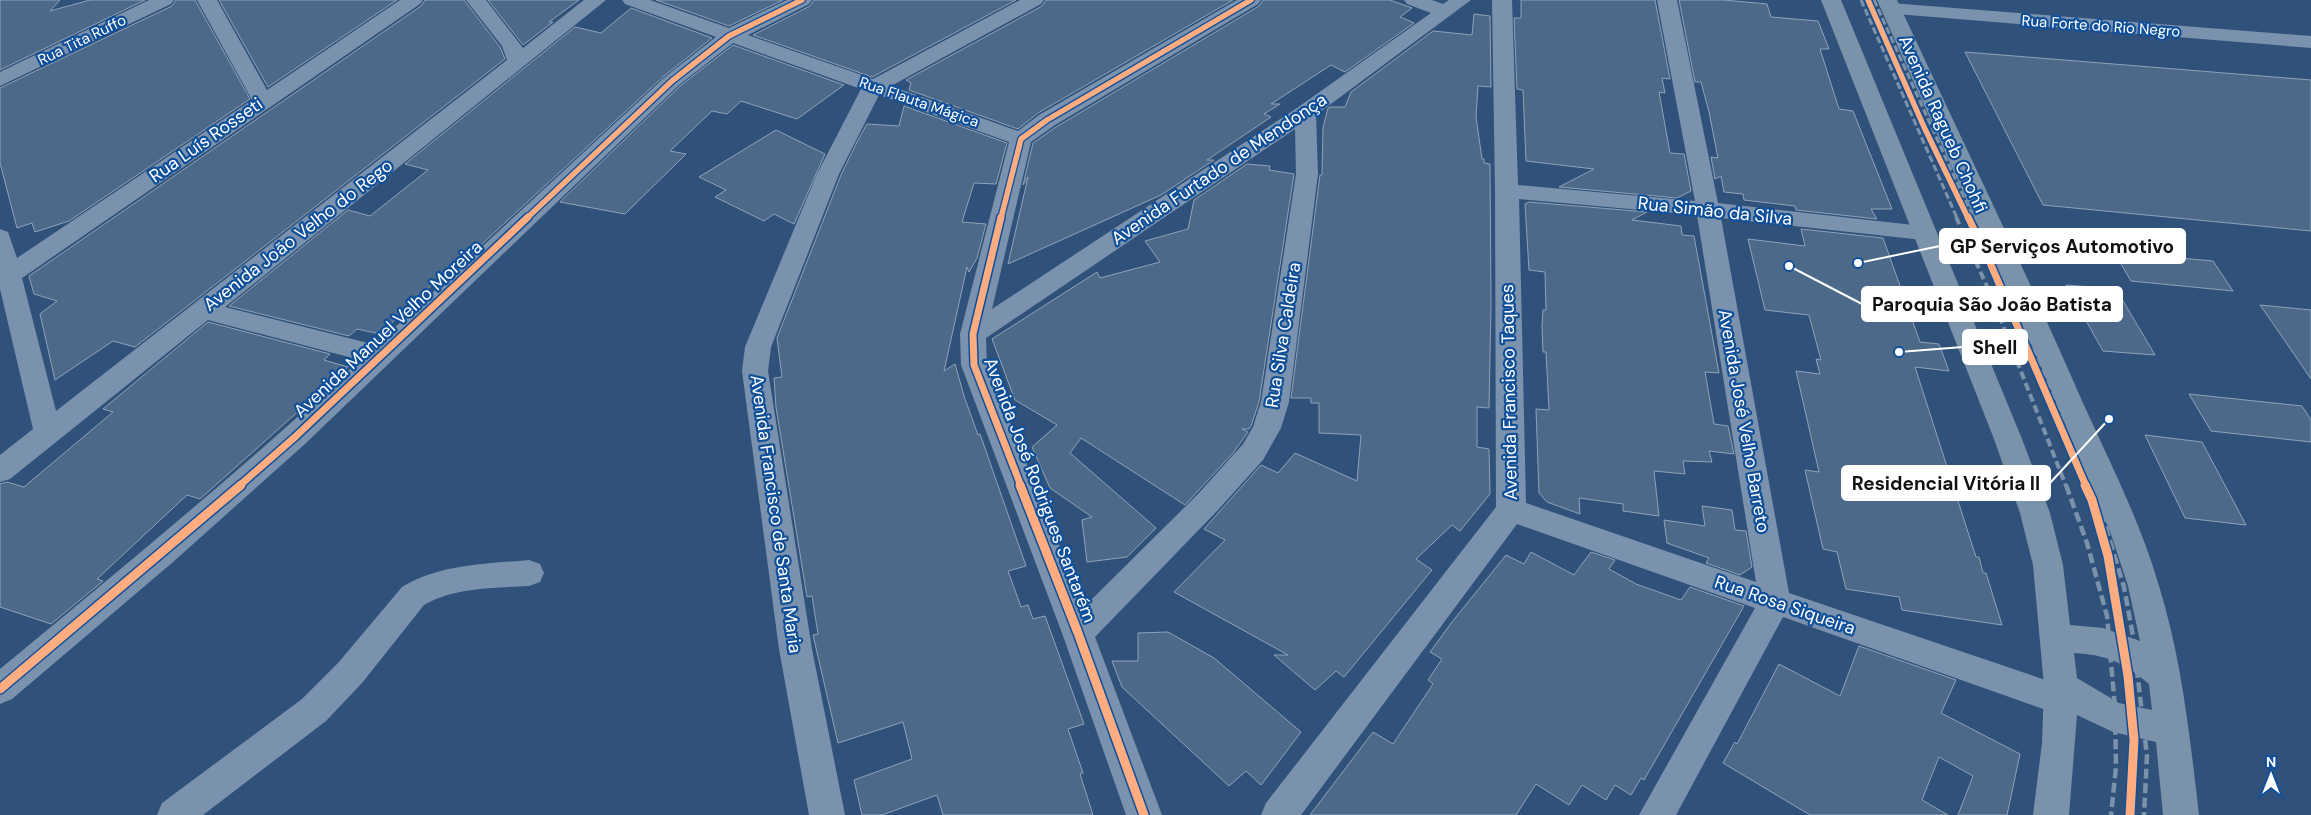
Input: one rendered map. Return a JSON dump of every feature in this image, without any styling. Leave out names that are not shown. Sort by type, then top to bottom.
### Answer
[{"type":"highway","points":[[1831,0],[2008,439],[2035,513],[2048,565],[2061,693],[2059,743],[2052,815]]},
{"type":"highway","name":"Avenida Ragueb Chohfi","points":[[1889,5],[2053,364],[2109,492],[2144,586],[2164,677],[2172,728],[2181,815]]},
{"type":"highway","points":[[2057,639],[2082,638],[2117,645],[2148,663],[2164,677]]},
{"type":"highway","points":[[2061,693],[2125,722],[2172,728]]},
{"type":"street","name":"Rua Tita Ruffo","points":[[0,80],[164,0]]},
{"type":"street","points":[[207,0],[259,95],[264,99]]},
{"type":"street","name":"Rua Luís Rosseti","points":[[4,278],[264,99],[413,0]]},
{"type":"street","points":[[476,0],[512,45],[518,61]]},
{"type":"street","name":"Avenida João Velho do Rego","points":[[0,471],[596,0]]},
{"type":"street","name":"Rua Flauta Mágica","points":[[632,0],[1021,139]]},
{"type":"street","name":"Avenida Manuel Velho Moreira","points":[[0,689],[266,463],[382,356],[672,81],[729,36],[802,0]]},
{"type":"street","name":"Avenida Francisco de Santa Maria","points":[[828,815],[809,730],[787,601],[756,381],[755,358],[828,174],[869,93],[888,78],[1034,0]]},
{"type":"street","points":[[1021,139],[1047,120],[1251,0]]},
{"type":"street","points":[[1414,0],[1452,5]]},
{"type":"street","name":"Avenida José Velho Barreto","points":[[1667,0],[1708,209],[1775,602]]},
{"type":"street","name":"Avenida Furtado de Mendonça","points":[[973,334],[1305,112],[1452,5]]},
{"type":"street","name":"Avenida Francisco Taques","points":[[1279,815],[1511,510],[1507,191],[1496,5]]},
{"type":"street","name":"Rua Forte do Rio Negro","points":[[1889,5],[2311,42]]},
{"type":"street","name":"Rua Silva Caldeira","points":[[1078,633],[1208,502],[1254,452],[1267,428],[1275,402],[1307,174],[1308,149],[1305,112]]},
{"type":"street","name":"Avenida José Rodrigues Santarém","points":[[1021,139],[973,334],[974,364],[1078,633],[1144,815]]},
{"type":"street","name":"Rua Simão da Silva","points":[[1507,191],[1708,209],[1923,232]]},
{"type":"street","points":[[0,237],[4,278],[48,433]]},
{"type":"street","points":[[203,310],[382,356]]},
{"type":"street","name":"Rua Rosa Siqueira","points":[[1511,510],[1775,602],[2061,693]]},
{"type":"street","points":[[175,815],[314,710],[350,674],[413,596],[421,590],[446,582],[529,573]]},
{"type":"street","points":[[1657,815],[1775,602]]},
{"type":"building","points":[[0,0],[60,0],[50,11],[90,0],[145,0],[0,70]]},
{"type":"building","points":[[176,0],[195,0],[250,99],[69,221],[35,232],[32,223],[17,228],[0,163],[0,88],[172,6]]},
{"type":"building","points":[[219,0],[397,0],[268,87]]},
{"type":"building","points":[[425,0],[464,0],[500,47],[505,59],[135,347],[113,341],[55,380],[40,314],[57,301],[34,294],[29,276],[421,6]]},
{"type":"building","points":[[488,0],[579,0],[549,22],[553,22],[523,45]]},
{"type":"building","points":[[656,0],[783,0],[729,26]]},
{"type":"building","points":[[814,0],[1016,0],[872,77],[753,35],[810,6]]},
{"type":"building","points":[[1046,0],[1233,0],[1038,113],[1018,129],[909,90],[911,83],[906,80],[1042,6]]},
{"type":"building","points":[[1263,0],[1390,0],[1412,8],[1400,17],[1414,23],[1345,72],[1331,65],[1271,104],[1280,104],[1264,114],[1271,117],[1207,160],[1214,160],[1161,195],[1008,264],[1028,177],[1023,185],[1033,143],[1056,127],[1259,6]]},
{"type":"building","points":[[1521,0],[1655,0],[1670,79],[1662,78],[1665,93],[1659,92],[1670,153],[1684,154],[1691,191],[1677,198],[1559,187],[1594,169],[1526,161],[1523,90],[1517,89],[1514,18],[1521,18]]},
{"type":"building","points":[[1679,0],[1724,0],[1767,4],[1771,17],[1818,21],[1829,49],[1820,49],[1839,109],[1853,111],[1892,209],[1871,209],[1877,219],[1796,210],[1795,206],[1744,200],[1743,194],[1724,192],[1721,176],[1715,179],[1711,157],[1718,158],[1709,112],[1701,82],[1695,82]]},
{"type":"building","points":[[631,8],[712,38],[664,76],[469,256],[465,255],[441,276],[380,334],[357,329],[349,336],[229,306],[348,210],[370,216],[428,170],[405,164],[575,27],[601,33]]},
{"type":"building","points":[[1474,14],[1490,16],[1491,87],[1478,86],[1476,117],[1482,159],[1484,159],[1484,163],[1490,164],[1491,305],[1489,408],[1477,407],[1477,447],[1489,449],[1490,494],[1460,531],[1452,525],[1416,559],[1432,570],[1344,677],[1336,671],[1315,690],[1274,655],[1288,655],[1174,592],[1225,540],[1204,529],[1261,465],[1278,473],[1295,453],[1357,481],[1361,435],[1319,433],[1319,403],[1311,403],[1311,398],[1291,398],[1320,175],[1322,175],[1323,128],[1328,108],[1345,107],[1351,92],[1433,31],[1472,35]]},
{"type":"building","points":[[733,45],[844,85],[797,119],[741,101],[727,114],[712,111],[670,151],[686,154],[625,214],[560,202],[680,86]]},
{"type":"building","points":[[1965,52],[2311,80],[2311,231],[2043,205]]},
{"type":"building","points":[[904,106],[1007,143],[996,184],[974,183],[962,222],[986,224],[977,258],[969,272],[967,267],[944,371],[955,364],[964,396],[978,435],[980,434],[1026,566],[1008,571],[1021,607],[1028,605],[1033,619],[1045,616],[1084,724],[1068,729],[1083,773],[1080,774],[1093,815],[943,815],[937,795],[882,815],[862,815],[854,780],[912,759],[903,722],[838,743],[813,635],[818,634],[812,596],[807,597],[776,407],[774,378],[782,377],[777,338],[841,175],[857,142],[867,124],[899,126]]},
{"type":"building","points":[[776,130],[825,154],[794,224],[774,214],[764,221],[715,197],[726,190],[699,177]]},
{"type":"building","points":[[1247,164],[1270,166],[1269,170],[1294,174],[1259,402],[1251,426],[1249,429],[1242,429],[1248,432],[1233,453],[1185,505],[1081,438],[1070,453],[1156,528],[1127,557],[1087,562],[1082,520],[1092,517],[1050,488],[1032,447],[1057,425],[1015,400],[992,339],[1097,272],[1100,278],[1160,262],[1145,241],[1188,229],[1194,200]]},
{"type":"building","points":[[1529,202],[1647,212],[1632,220],[1681,226],[1682,235],[1694,236],[1719,373],[1705,372],[1714,424],[1728,426],[1734,454],[1709,451],[1712,462],[1683,461],[1685,474],[1654,471],[1659,516],[1623,511],[1623,504],[1579,498],[1580,514],[1547,502],[1539,493],[1536,409],[1549,410],[1546,352],[1543,352],[1542,327],[1543,310],[1546,310],[1545,272],[1529,270],[1525,204]]},
{"type":"building","points":[[1801,229],[1883,238],[1920,342],[1939,344],[1949,371],[1915,367],[1976,557],[1979,557],[1983,573],[1986,573],[2002,625],[1902,610],[1899,597],[1846,589],[1837,552],[1823,549],[1805,470],[1819,472],[1796,371],[1820,374],[1816,359],[1821,360],[1809,315],[1765,310],[1748,239],[1805,246]]},
{"type":"building","points":[[2114,252],[2213,261],[2233,291],[2131,281]]},
{"type":"building","points":[[2066,285],[2116,289],[2155,355],[2103,351]]},
{"type":"building","points":[[2260,305],[2311,310],[2311,379],[2272,322]]},
{"type":"building","points":[[208,322],[330,354],[324,360],[348,367],[200,499],[187,495],[97,579],[103,581],[51,624],[0,607],[0,484],[7,482],[24,487],[113,412],[103,409]]},
{"type":"building","points":[[2189,394],[2302,406],[2311,420],[2311,442],[2211,431]]},
{"type":"building","points":[[2145,435],[2202,442],[2246,525],[2185,518]]},
{"type":"building","points":[[1702,506],[1732,510],[1735,530],[1746,531],[1752,567],[1740,575],[1706,563],[1709,558],[1667,543],[1664,520],[1705,526]]},
{"type":"building","points":[[1531,552],[1574,575],[1591,552],[1615,560],[1609,569],[1636,584],[1681,600],[1690,587],[1744,606],[1644,780],[1641,778],[1631,795],[1615,785],[1606,800],[1582,785],[1569,805],[1536,784],[1516,815],[1310,815],[1373,732],[1393,744],[1433,684],[1428,680],[1442,659],[1430,652],[1506,555],[1524,564]]},
{"type":"building","points":[[1168,632],[1214,658],[1301,732],[1261,785],[1246,771],[1229,786],[1122,687],[1112,661],[1138,661],[1138,633]]},
{"type":"building","points":[[1859,646],[1956,680],[1941,713],[2020,754],[2007,815],[1958,815],[1973,776],[1939,757],[1922,800],[1948,815],[1810,815],[1723,763],[1735,742],[1737,744],[1779,664],[1840,696]]},
{"type":"railway","points":[[1861,0],[1957,218]]},
{"type":"railway","points":[[1874,0],[1973,218]]},
{"type":"railway","points":[[1956,217],[1993,300],[2066,486]]},
{"type":"railway","points":[[1973,217],[2088,470],[2093,486]]},
{"type":"railway","points":[[2066,485],[2087,543],[2107,616],[2115,708],[2116,767],[2111,815]]},
{"type":"railway","points":[[2093,485],[2124,587],[2133,636],[2147,756],[2144,815]]},
{"type":"cycle path","points":[[0,689],[162,553],[295,437],[672,81],[729,36],[802,0]]},
{"type":"cycle path","points":[[1144,815],[1078,633],[974,365],[973,334],[1021,139],[1047,120],[1251,0]]},
{"type":"cycle path","points":[[1868,0],[1924,127],[1988,258],[2092,500],[2108,556],[2128,676],[2134,740],[2130,815]]},
{"type":"place","name":"GP Serviços Automotivo","points":[[1858,263]]},
{"type":"place","name":"Paroquia São João Batista","points":[[1789,266]]},
{"type":"place","name":"Shell","points":[[1899,352]]},
{"type":"place","name":"Residencial Vitória II","points":[[2109,419]]}]
